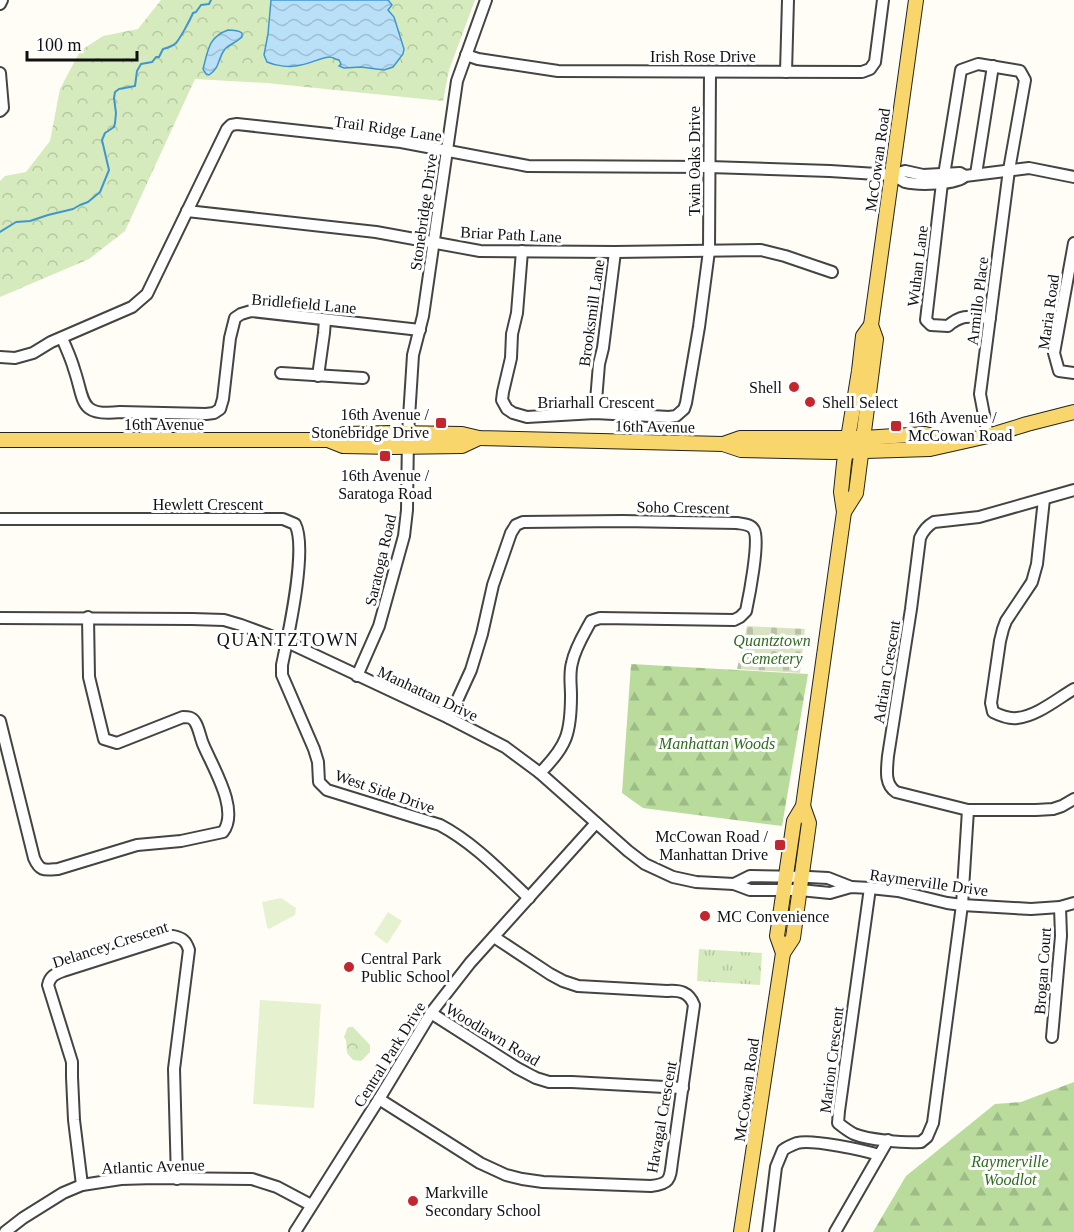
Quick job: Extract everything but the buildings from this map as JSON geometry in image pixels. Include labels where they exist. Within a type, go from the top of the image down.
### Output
[{"type":"main road","name":"McCowan Road","points":[[844,512],[856,493],[863,445],[876,339],[871,325],[916,0]]},
{"type":"main road","name":"McCowan Road","points":[[783,953],[777,936],[794,821],[803,806],[844,512],[841,492],[846,445],[863,336],[871,325]]},
{"type":"main road","name":"16th Avenue","points":[[0,440],[328,440],[343,446],[408,440],[462,446],[479,438],[723,444],[741,450],[863,445],[925,434],[959,443],[1074,412]]},
{"type":"main road","name":"McCowan Road","points":[[741,1232],[783,953],[794,938],[809,823],[803,806]]},
{"type":"street","name":"Stonebridge Drive","points":[[408,440],[412,361],[420,330],[458,81],[486,0]]},
{"type":"street","points":[[786,72],[788,0]]},
{"type":"street","name":"Irish Rose Drive","points":[[466,55],[478,59],[550,70],[862,72],[870,69],[874,62],[883,0]]},
{"type":"street","points":[[943,179],[961,70],[978,64],[993,66],[970,175]]},
{"type":"street","name":"Armillo Place","points":[[988,436],[980,394],[1010,170],[1025,80],[1020,71],[993,66]]},
{"type":"street","name":"Twin Oaks Drive","points":[[709,251],[710,72]]},
{"type":"street","points":[[0,73],[3,108],[0,111]]},
{"type":"street","name":"Trail Ridge Lane","points":[[0,357],[15,358],[33,353],[51,342],[132,307],[147,294],[228,129],[234,124],[391,141],[528,166],[709,167],[830,171],[892,175],[907,182],[943,179],[961,181],[970,175],[1029,168],[1074,177]]},
{"type":"street","name":"Wuhan Lane","points":[[943,179],[926,320],[931,325],[948,326],[957,318],[966,316],[990,318]]},
{"type":"street","name":"Briar Path Lane","points":[[187,211],[355,230],[480,250],[615,252],[761,250],[832,272]]},
{"type":"street","name":"Maria Road","points":[[1074,243],[1054,353],[1059,370],[1074,373]]},
{"type":"street","name":"Briarhall Crescent","points":[[522,251],[511,358],[502,392],[502,400],[507,409],[527,417],[595,413],[669,417],[676,416],[684,409],[690,387],[709,251]]},
{"type":"street","name":"Brooksmill Lane","points":[[595,413],[599,364],[615,252]]},
{"type":"street","name":"Bridlefield Lane","points":[[62,338],[75,369],[82,398],[91,410],[108,413],[206,414],[219,409],[223,399],[230,338],[235,318],[241,314],[251,311],[420,330]]},
{"type":"street","points":[[318,376],[325,320]]},
{"type":"street","points":[[281,373],[363,378]]},
{"type":"street","name":"Saratoga Road","points":[[357,676],[379,626],[404,536],[407,510],[408,440]]},
{"type":"street","name":"Adrian Crescent","points":[[1074,490],[979,517],[934,522],[928,526],[920,538],[888,756],[888,783],[896,792],[968,810],[1053,809],[1074,799]]},
{"type":"street","points":[[1044,499],[1037,564],[1032,582],[1006,621],[1000,641],[991,703],[993,712],[1017,718],[1036,712],[1074,689]]},
{"type":"street","name":"Hewlett Crescent","points":[[0,519],[283,519],[296,524],[300,538],[298,568],[287,642]]},
{"type":"street","name":"Soho Crescent","points":[[449,718],[471,670],[493,585],[516,525],[523,522],[598,521],[749,525],[756,537],[755,552],[746,611],[741,617],[727,621],[600,618],[591,621],[578,645],[572,663],[570,728],[555,759],[540,773]]},
{"type":"street","points":[[0,721],[34,858],[40,868],[58,869],[137,845],[189,839],[223,832],[229,819],[225,797],[192,718],[183,717],[117,743],[104,739],[89,677],[88,617]]},
{"type":"street","name":"Manhattan Drive","points":[[0,618],[224,620],[287,642],[449,718],[505,747],[540,773],[628,851],[659,872],[696,882],[734,884],[750,876],[801,884]]},
{"type":"street","name":"West Side Drive","points":[[287,642],[282,675],[314,749],[318,762],[319,782],[327,790],[440,825],[475,849],[529,898]]},
{"type":"street","points":[[963,905],[968,810]]},
{"type":"street","name":"Central Park Drive","points":[[295,1232],[431,1014],[459,976],[596,823]]},
{"type":"street","name":"Raymerville Drive","points":[[801,884],[828,878],[850,887],[898,891],[963,905],[1031,909],[1060,907],[1074,903]]},
{"type":"street","name":"Marion Crescent","points":[[870,888],[838,1111],[838,1123],[855,1134],[888,1140],[921,1142],[927,1137],[933,1123],[963,905]]},
{"type":"street","name":"Brogan Court","points":[[1052,1037],[1061,936],[1060,907]]},
{"type":"street","name":"Delancey Crescent","points":[[82,1185],[74,1120],[72,1062],[48,985],[49,979],[63,971],[173,936],[183,939],[189,950],[174,1069],[177,1179]]},
{"type":"street","name":"Havagal Crescent","points":[[380,1099],[480,1163],[506,1175],[543,1182],[651,1186],[667,1182],[670,1176],[694,1005],[689,995],[678,990],[578,986],[550,974],[494,937]]},
{"type":"street","name":"Woodlawn Road","points":[[431,1014],[516,1068],[549,1082],[683,1088]]},
{"type":"street","points":[[836,1232],[888,1140]]},
{"type":"street","points":[[768,1232],[776,1167],[783,1150],[799,1143],[810,1143],[862,1150],[879,1155]]},
{"type":"street","name":"Atlantic Avenue","points":[[5,1232],[63,1192],[82,1185],[121,1179],[252,1179],[277,1187],[311,1205]]},
{"type":"street","points":[[0,1224],[5,1232]]},
{"type":"green space","points":[[161,0],[475,0],[449,70],[443,101],[267,83],[195,79],[125,231],[89,259],[0,297],[0,181],[5,176],[26,172],[50,141],[60,89],[80,51],[103,36],[138,29]]},
{"type":"green space","name":"Quantztown Cemetery","points":[[747,626],[805,629],[800,673],[737,669]]},
{"type":"green space","name":"Manhattan Woods","points":[[631,664],[808,674],[782,826],[643,808],[622,793]]},
{"type":"green space","points":[[281,898],[296,908],[295,915],[269,929],[262,902]]},
{"type":"green space","points":[[388,912],[402,921],[387,944],[374,934]]},
{"type":"green space","points":[[699,949],[762,953],[760,985],[697,981]]},
{"type":"green space","points":[[260,1000],[321,1004],[314,1108],[253,1104]]},
{"type":"green space","points":[[349,1027],[353,1027],[370,1045],[370,1052],[361,1061],[353,1060],[347,1053],[344,1037]]},
{"type":"green space","name":"Raymerville Woodlot","points":[[1074,1082],[1074,1232],[873,1232],[906,1176],[995,1104],[1021,1102]]},
{"type":"water","points":[[271,0],[388,0],[392,5],[388,10],[394,17],[404,49],[403,54],[393,67],[384,70],[361,67],[344,68],[339,66],[341,64],[339,60],[330,57],[292,66],[267,62],[264,55]]},
{"type":"water","points":[[228,30],[242,33],[242,37],[225,49],[215,69],[209,75],[206,74],[203,69],[210,45],[216,37]]},
{"type":"waterway","points":[[0,232],[16,222],[30,221],[73,209],[88,202],[100,192],[109,170],[102,140],[105,133],[114,127],[115,92],[135,86],[137,71],[141,64],[152,62],[159,57],[163,49],[176,43],[193,13],[201,5],[209,4],[211,0]]},
{"type":"place","name":"Shell","points":[[794,387]]},
{"type":"place","name":"Shell Select","points":[[810,402]]},
{"type":"place","name":"16th Avenue / Stonebridge Drive","points":[[441,423]]},
{"type":"place","name":"16th Avenue / McCowan Road","points":[[896,426]]},
{"type":"place","name":"16th Avenue / Saratoga Road","points":[[385,456]]},
{"type":"place","name":"McCowan Road / Manhattan Drive","points":[[780,845]]},
{"type":"place","name":"MC Convenience","points":[[705,916]]},
{"type":"place","name":"Central Park Public School","points":[[349,967]]},
{"type":"place","name":"Markville Secondary School","points":[[413,1201]]},
{"type":"district","name":"QUANTZTOWN","points":[[288,640]]}]
